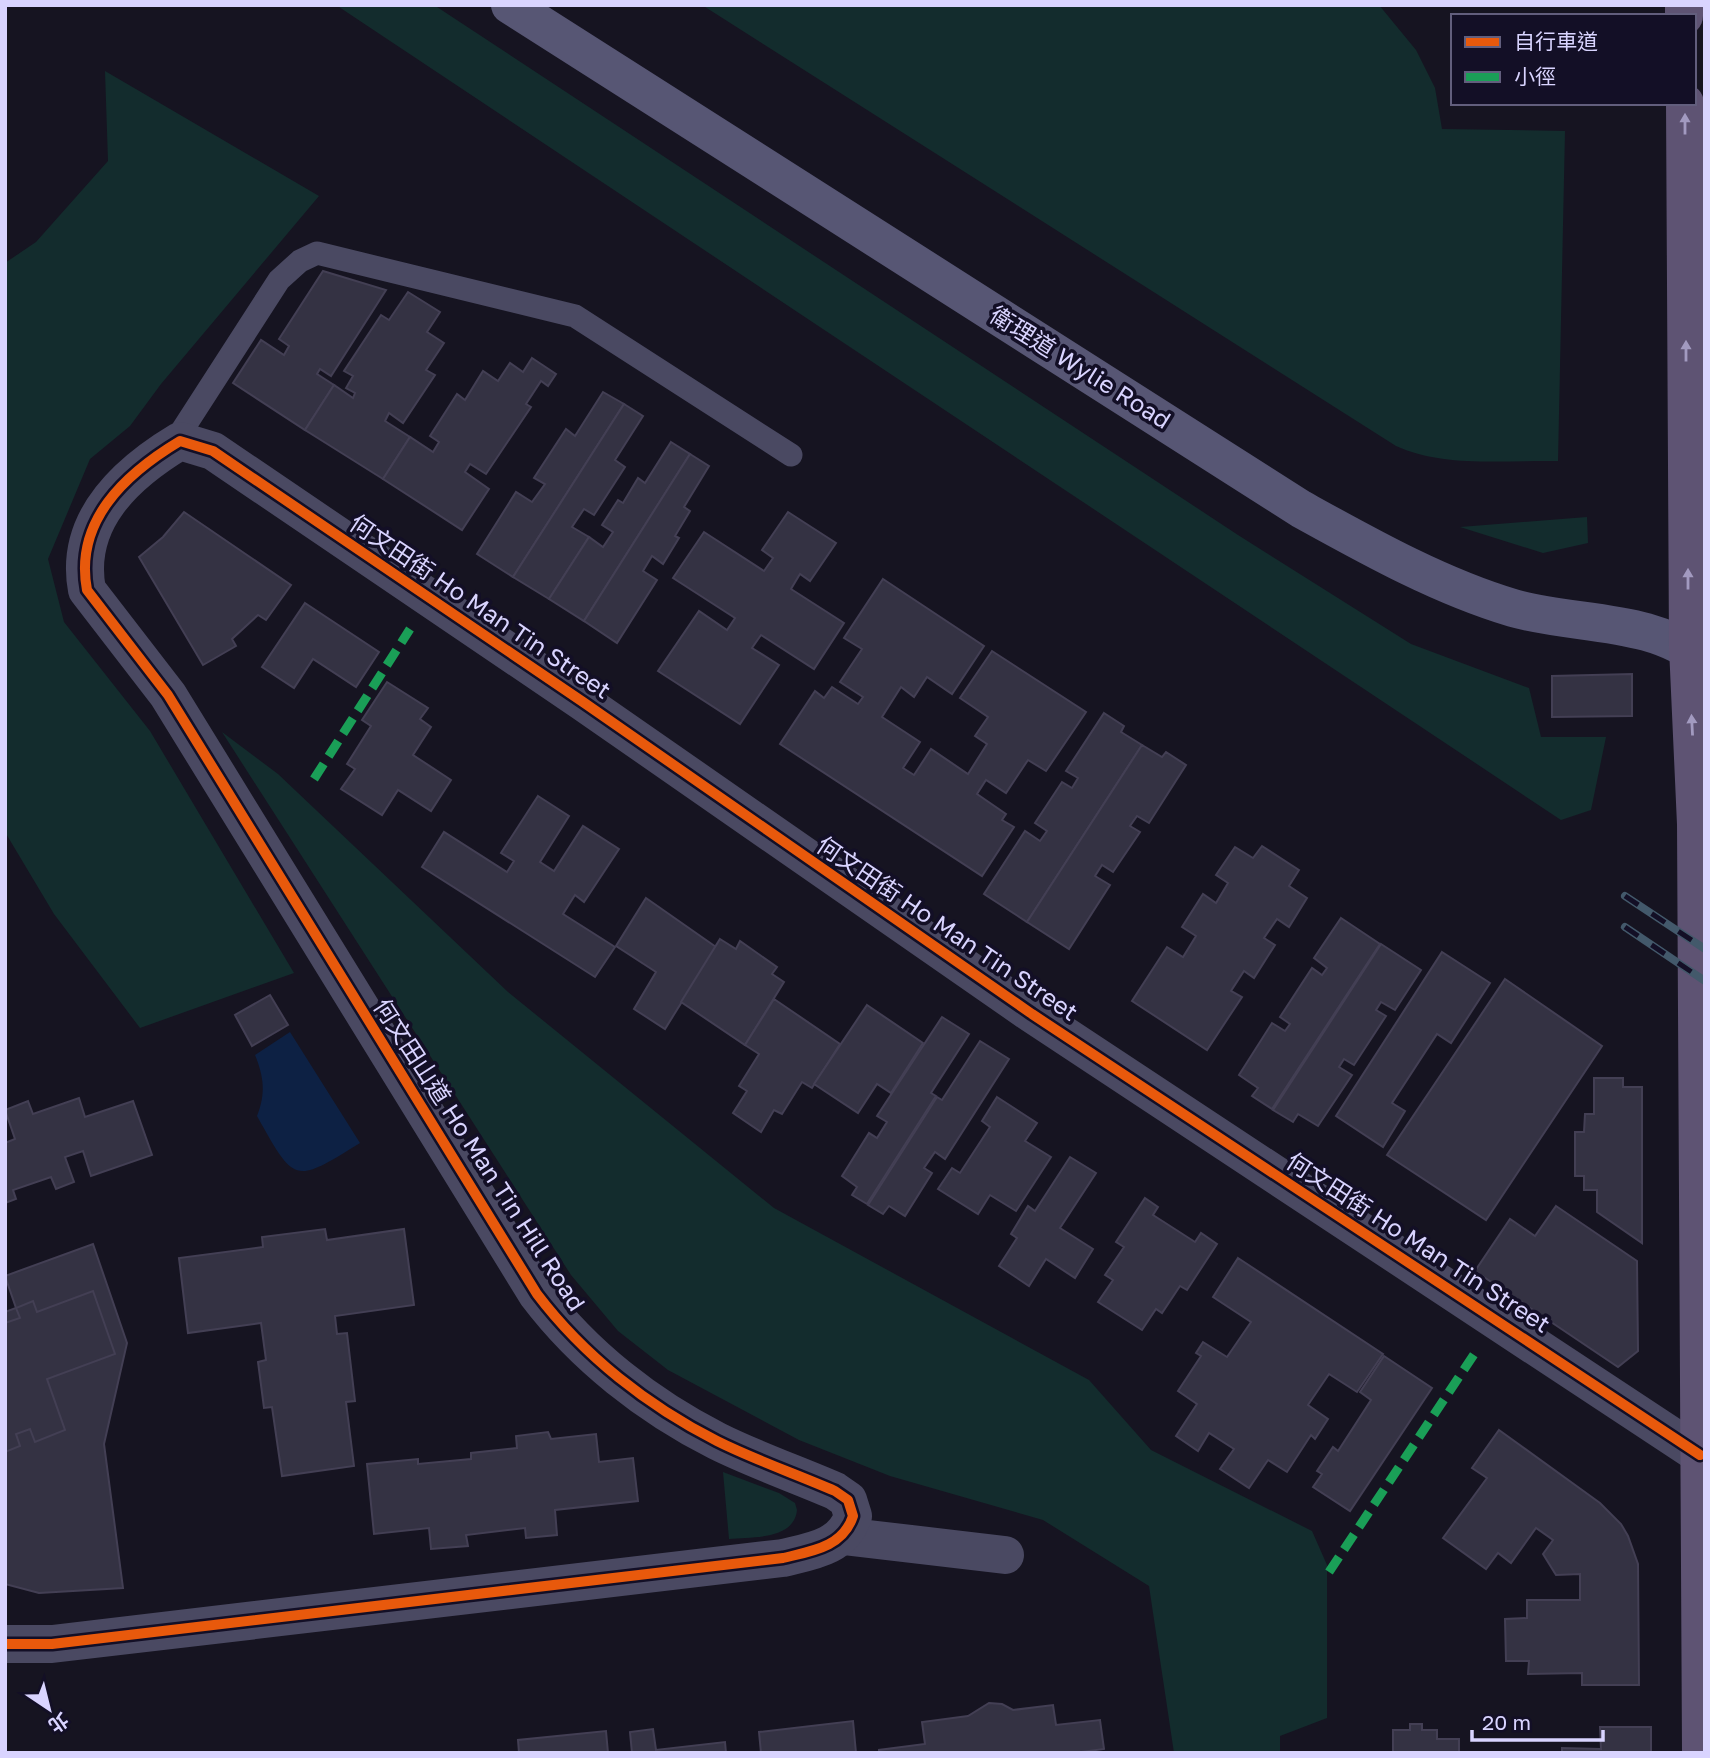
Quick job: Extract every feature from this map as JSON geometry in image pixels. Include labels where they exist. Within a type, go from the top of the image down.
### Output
[{"type":"main road","name":"衛理道 Wylie Road","points":[[510,5],[1301,509],[1382,553],[1513,608],[1560,618],[1601,621],[1699,651]]},
{"type":"main road","points":[[1685,105],[1699,651],[1696,824],[1701,1753]]},
{"type":"street","name":"何文田街 Ho Man Tin Street","points":[[172,446],[180,441],[213,451],[583,702],[1032,1014],[1700,1455]]},
{"type":"street","name":"何文田山道 Ho Man Tin Hill Road","points":[[172,446],[124,481],[107,500],[87,542],[83,570],[87,590],[168,695],[537,1294],[560,1324],[631,1388],[717,1441],[835,1491],[848,1500],[853,1516],[842,1536]]},
{"type":"street","points":[[5,1644],[52,1644],[783,1558],[826,1546],[842,1536],[1005,1555]]},
{"type":"lane","points":[[172,446],[279,280],[300,261],[317,253],[575,316],[791,455]]},
{"type":"green space","points":[[336,5],[434,5],[1238,535],[1411,644],[1529,688],[1541,737],[1606,737],[1591,810],[1561,820]]},
{"type":"green space","points":[[702,5],[1379,5],[1416,50],[1435,88],[1442,129],[1565,131],[1558,461],[1454,460],[1415,453],[1396,446]]},
{"type":"green space","points":[[105,71],[319,196],[161,384],[130,426],[90,459],[48,559],[64,622],[150,731],[294,973],[140,1028],[54,914],[5,832],[5,263],[36,242],[108,161]]},
{"type":"green space","points":[[1587,517],[1588,543],[1543,553],[1460,527]]},
{"type":"green space","points":[[222,732],[278,774],[508,992],[774,1208],[1089,1380],[1151,1450],[1312,1531],[1327,1565],[1327,1718],[1280,1736],[1280,1753],[1174,1753],[1149,1586],[1043,1520],[890,1476],[799,1440],[668,1370],[618,1331],[571,1275]]},
{"type":"green space","points":[[723,1472],[779,1493],[795,1503],[797,1510],[794,1520],[780,1532],[770,1535],[729,1539]]},
{"type":"water","points":[[290,1032],[360,1143],[321,1166],[308,1170],[298,1170],[289,1165],[257,1116],[263,1086],[255,1055]]},
{"type":"building","points":[[323,271],[386,290],[331,376],[320,369],[317,374],[334,385],[305,430],[233,383],[261,340],[284,355],[289,346],[279,339]]},
{"type":"building","points":[[408,292],[440,312],[427,332],[444,343],[426,370],[435,375],[403,423],[389,413],[385,421],[410,437],[383,479],[305,430],[334,385],[353,398],[355,393],[346,388],[353,376],[344,371],[381,315],[389,320]]},
{"type":"building","points":[[532,358],[556,374],[548,386],[541,381],[526,404],[531,407],[486,474],[470,464],[465,472],[489,489],[462,530],[383,479],[410,437],[433,452],[439,442],[430,436],[457,394],[465,400],[483,371],[498,381],[510,363],[523,372]]},
{"type":"building","points":[[603,392],[624,404],[513,577],[477,554],[516,492],[532,502],[545,484],[534,478],[566,429],[575,436]]},
{"type":"building","points":[[624,404],[643,416],[615,460],[625,467],[594,515],[584,509],[572,527],[589,537],[549,599],[513,577]]},
{"type":"building","points":[[671,442],[690,454],[584,621],[549,599],[589,537],[603,547],[613,532],[602,525],[618,500],[623,503],[638,478],[645,483]]},
{"type":"building","points":[[690,454],[709,466],[684,507],[690,511],[675,536],[679,538],[663,564],[652,556],[643,571],[657,580],[617,643],[584,621]]},
{"type":"building","points":[[184,512],[291,585],[266,620],[258,615],[232,639],[236,646],[203,665],[139,557],[163,537]]},
{"type":"building","points":[[788,512],[836,543],[810,581],[800,574],[791,589],[844,623],[814,669],[761,635],[752,648],[779,665],[740,724],[658,671],[699,611],[727,630],[735,618],[673,578],[704,532],[764,571],[773,558],[762,550]]},
{"type":"building","points":[[883,579],[984,646],[952,694],[927,677],[914,697],[901,687],[882,717],[920,742],[903,768],[914,775],[931,749],[968,774],[987,744],[975,736],[988,717],[960,698],[992,651],[1086,712],[1046,771],[1028,760],[1006,793],[986,780],[977,794],[1006,814],[1002,820],[1014,827],[982,876],[780,744],[815,691],[824,698],[832,687],[858,704],[863,697],[840,682],[862,649],[844,638]]},
{"type":"building","points":[[305,603],[379,652],[356,687],[313,659],[294,688],[262,667]]},
{"type":"building","points":[[1632,674],[1632,716],[1552,717],[1552,676]]},
{"type":"building","points":[[387,682],[428,708],[420,719],[431,727],[413,755],[451,780],[431,811],[398,790],[382,815],[341,789],[355,769],[347,764],[371,726],[362,720]]},
{"type":"building","points":[[1104,713],[1124,726],[1121,732],[1142,745],[1027,922],[984,894],[1025,831],[1040,841],[1047,831],[1035,823],[1062,782],[1072,788],[1078,778],[1066,771]]},
{"type":"building","points":[[1142,745],[1162,757],[1166,752],[1186,765],[1149,823],[1137,816],[1130,826],[1140,832],[1113,872],[1102,865],[1095,876],[1110,885],[1069,949],[1027,922]]},
{"type":"building","points":[[538,796],[569,816],[540,862],[554,871],[583,826],[619,849],[584,902],[575,895],[563,914],[615,947],[595,977],[422,867],[444,832],[507,872],[514,861],[501,853]]},
{"type":"building","points":[[1262,846],[1299,870],[1289,886],[1307,898],[1289,927],[1277,919],[1264,938],[1275,945],[1254,978],[1244,971],[1231,991],[1242,997],[1207,1050],[1132,1001],[1167,947],[1183,957],[1196,936],[1182,927],[1203,894],[1216,903],[1228,883],[1216,875],[1235,847],[1253,858]]},
{"type":"building","points":[[646,898],[716,947],[665,1029],[634,1009],[656,972],[616,946]]},
{"type":"building","points":[[1341,918],[1380,944],[1272,1109],[1252,1096],[1258,1088],[1239,1075],[1272,1023],[1285,1031],[1290,1024],[1280,1017],[1312,968],[1322,975],[1327,968],[1314,958]]},
{"type":"building","points":[[720,939],[736,949],[740,941],[777,967],[772,974],[784,982],[745,1045],[681,1002]]},
{"type":"building","points":[[1381,944],[1421,970],[1395,1010],[1381,1002],[1376,1010],[1386,1016],[1354,1065],[1344,1059],[1339,1067],[1352,1075],[1318,1126],[1298,1114],[1293,1122],[1273,1110]]},
{"type":"building","points":[[1442,952],[1490,983],[1451,1043],[1437,1034],[1392,1103],[1405,1111],[1383,1147],[1336,1116]]},
{"type":"building","points":[[1505,979],[1602,1046],[1486,1220],[1387,1155]]},
{"type":"building","points":[[270,995],[288,1025],[252,1046],[235,1015]]},
{"type":"building","points":[[774,999],[840,1044],[812,1088],[802,1082],[782,1114],[774,1110],[761,1132],[733,1113],[747,1091],[739,1086],[759,1054],[745,1045]]},
{"type":"building","points":[[867,1005],[923,1043],[891,1093],[877,1084],[858,1113],[814,1084]]},
{"type":"building","points":[[942,1017],[969,1034],[931,1093],[936,1096],[867,1204],[852,1195],[857,1187],[842,1176],[869,1133],[877,1138],[887,1122],[877,1116]]},
{"type":"building","points":[[980,1041],[1009,1059],[945,1159],[935,1152],[924,1168],[932,1173],[905,1216],[889,1206],[883,1214],[868,1205],[937,1097],[942,1100]]},
{"type":"building","points":[[1594,1078],[1623,1078],[1623,1087],[1642,1087],[1642,1243],[1597,1212],[1597,1190],[1584,1190],[1584,1176],[1575,1176],[1575,1132],[1584,1132],[1585,1114],[1594,1114]]},
{"type":"building","points":[[997,1097],[1037,1123],[1025,1141],[1051,1157],[1016,1211],[990,1195],[978,1214],[938,1189],[952,1168],[960,1173],[990,1127],[982,1121]]},
{"type":"building","points":[[79,1098],[85,1117],[133,1101],[152,1155],[91,1176],[83,1151],[65,1157],[74,1182],[56,1189],[51,1177],[13,1190],[16,1199],[5,1203],[5,1143],[15,1139],[5,1110],[28,1101],[33,1114]]},
{"type":"building","points":[[1070,1157],[1096,1173],[1060,1228],[1093,1249],[1075,1278],[1046,1259],[1029,1286],[999,1266],[1017,1238],[1011,1234],[1028,1206],[1035,1211]]},
{"type":"building","points":[[1145,1198],[1158,1207],[1153,1215],[1195,1242],[1201,1233],[1217,1244],[1187,1290],[1180,1286],[1162,1313],[1156,1309],[1142,1330],[1098,1302],[1113,1280],[1105,1275],[1124,1247],[1116,1242]]},
{"type":"building","points":[[1556,1206],[1637,1261],[1638,1351],[1618,1367],[1475,1271],[1510,1219],[1535,1236]]},
{"type":"building","points":[[325,1229],[327,1240],[404,1229],[414,1305],[335,1316],[337,1334],[347,1333],[355,1401],[346,1402],[354,1466],[282,1476],[272,1407],[264,1408],[258,1362],[266,1360],[261,1323],[188,1333],[179,1258],[263,1247],[262,1237]]},
{"type":"building","points":[[93,1244],[127,1343],[104,1444],[123,1588],[39,1593],[5,1584],[5,1312],[16,1308],[5,1276]]},
{"type":"building","points":[[1238,1258],[1383,1354],[1357,1392],[1329,1374],[1308,1405],[1328,1419],[1315,1439],[1311,1435],[1287,1472],[1268,1460],[1249,1488],[1220,1469],[1234,1449],[1209,1433],[1198,1451],[1176,1436],[1197,1404],[1178,1391],[1201,1356],[1196,1353],[1203,1342],[1227,1357],[1251,1322],[1213,1297]]},
{"type":"building","points":[[93,1291],[115,1354],[47,1379],[65,1430],[35,1442],[30,1429],[16,1434],[20,1446],[5,1452],[5,1323],[20,1318],[16,1308],[33,1301],[37,1312]]},
{"type":"building","points":[[1384,1356],[1432,1388],[1350,1511],[1313,1487],[1322,1474],[1317,1471],[1333,1447],[1338,1451],[1371,1400],[1360,1392]]},
{"type":"building","points":[[1499,1430],[1600,1503],[1621,1524],[1628,1536],[1638,1564],[1639,1685],[1582,1685],[1582,1673],[1528,1674],[1529,1661],[1506,1661],[1505,1619],[1527,1618],[1527,1600],[1580,1600],[1580,1574],[1556,1575],[1543,1554],[1553,1540],[1536,1528],[1511,1563],[1498,1553],[1486,1569],[1443,1538],[1487,1478],[1472,1468]]},
{"type":"building","points":[[548,1432],[551,1439],[596,1434],[599,1462],[633,1458],[638,1501],[555,1510],[557,1535],[526,1538],[525,1528],[466,1535],[468,1546],[431,1549],[429,1528],[374,1534],[367,1464],[418,1459],[418,1464],[471,1459],[471,1453],[517,1448],[516,1436]]},
{"type":"building","points":[[989,1703],[1002,1704],[1013,1710],[1053,1705],[1056,1725],[1100,1720],[1104,1749],[1074,1753],[879,1753],[879,1750],[925,1744],[922,1722],[968,1716]]},
{"type":"building","points":[[853,1721],[856,1753],[761,1753],[759,1732]]},
{"type":"building","points":[[1410,1724],[1422,1724],[1422,1730],[1437,1730],[1437,1739],[1459,1739],[1459,1753],[1393,1753],[1393,1730],[1410,1730]]},
{"type":"building","points":[[1600,1727],[1651,1727],[1651,1753],[1562,1753],[1562,1748],[1601,1749]]},
{"type":"building","points":[[653,1729],[656,1750],[725,1742],[726,1753],[632,1753],[630,1732]]},
{"type":"building","points":[[606,1731],[608,1753],[519,1753],[518,1740]]},
{"type":"railway","points":[[1625,896],[1705,949]]},
{"type":"railway","points":[[1625,927],[1705,981]]},
{"type":"marked path","points":[[314,779],[410,629]]},
{"type":"marked path","points":[[1329,1572],[1477,1350]]},
{"type":"cycle path","points":[[5,1644],[52,1644],[783,1558],[815,1550],[834,1541],[842,1535],[853,1516],[848,1500],[835,1491],[731,1448],[666,1412],[596,1359],[555,1317],[537,1294],[168,695],[87,590],[85,565],[88,542],[96,521],[123,484],[140,468],[180,441],[213,451],[583,702],[1032,1014],[1700,1455]]}]
